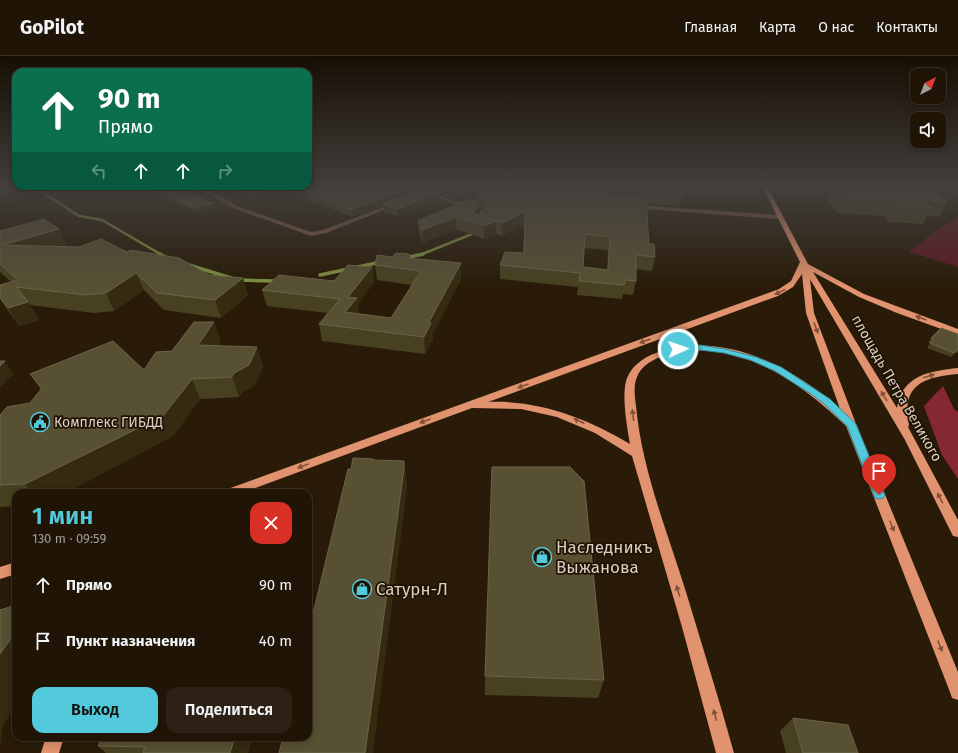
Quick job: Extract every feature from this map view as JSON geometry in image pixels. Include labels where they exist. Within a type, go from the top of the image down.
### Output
[{"type":"main road","name":"площадь Петра Великого","points":[[780,221],[904,429],[958,532]]},
{"type":"main road","name":"площадь Петра Великого","points":[[804,262],[810,312],[851,424],[958,692]]},
{"type":"main road","points":[[242,489],[775,294],[788,288],[795,282],[804,262],[828,280],[849,290],[958,332]]},
{"type":"main road","points":[[725,753],[706,680],[637,454],[630,391],[632,377],[638,367],[648,360],[678,349],[700,348],[725,351],[753,358],[772,366],[803,383],[826,401],[851,424]]},
{"type":"main road","points":[[904,429],[902,406],[907,390],[919,378],[938,373],[958,371]]},
{"type":"main road","points":[[461,408],[492,405],[543,409],[588,425],[637,454]]},
{"type":"main road","points":[[0,573],[12,569]]},
{"type":"main road","points":[[50,753],[54,741]]},
{"type":"street","points":[[273,221],[311,234],[324,232],[354,221]]},
{"type":"street","points":[[478,226],[481,221]]},
{"type":"shaded area","points":[[952,221],[958,221],[958,267],[909,252],[933,233]]},
{"type":"shaded area","points":[[943,386],[954,409],[958,412],[958,479],[942,455],[924,406]]},
{"type":"building","points":[[38,221],[46,221],[59,229],[3,245],[79,247],[101,239],[127,252],[130,250],[179,258],[209,275],[243,278],[215,300],[157,293],[136,273],[106,293],[85,295],[16,287],[28,302],[8,308],[0,297],[0,285],[18,280],[0,264],[0,231]]},
{"type":"building","points":[[419,221],[447,221],[422,230]]},
{"type":"building","points":[[467,221],[507,221],[502,223],[496,221],[484,226]]},
{"type":"building","points":[[525,221],[647,221],[649,244],[654,244],[655,257],[636,255],[636,281],[625,280],[624,285],[579,281],[580,273],[500,265],[505,252],[524,253]],"holes":[[[585,234],[610,237],[608,270],[583,267]]]},
{"type":"building","points":[[396,253],[409,254],[406,258],[461,263],[429,322],[431,323],[424,337],[319,324],[340,299],[262,290],[279,275],[334,281],[348,265],[372,267],[348,297],[357,298],[345,312],[391,318],[421,271],[375,265],[377,255],[392,257]]},
{"type":"building","points":[[194,322],[214,322],[198,345],[257,347],[249,365],[234,373],[232,377],[192,379],[163,416],[25,484],[0,485],[0,415],[7,407],[30,403],[42,388],[30,374],[113,341],[144,370],[156,352],[172,351]]},
{"type":"building","points":[[941,328],[958,334],[958,349],[954,353],[930,343],[934,339],[931,338]]},
{"type":"building","points":[[0,361],[5,361],[0,366]]},
{"type":"building","name":"Сатурн-Л","points":[[353,458],[404,461],[365,753],[279,753],[282,741],[312,741],[312,618],[348,469],[351,469]]},
{"type":"building","points":[[492,467],[570,467],[584,481],[604,680],[485,676]]},
{"type":"building","points":[[12,606],[12,637],[0,654],[0,610]]},
{"type":"building","points":[[793,718],[848,725],[858,753],[803,753]]},
{"type":"building","points":[[100,741],[234,741],[230,753],[143,753],[145,747],[98,746]]},
{"type":"waterway","points":[[103,221],[162,255]]},
{"type":"waterway","points":[[422,254],[472,234]]},
{"type":"waterway","points":[[160,254],[165,257]]},
{"type":"waterway","points":[[404,258],[422,254]]},
{"type":"waterway","points":[[320,275],[381,262]]},
{"type":"waterway","points":[[189,265],[231,278]]},
{"type":"waterway","points":[[239,280],[273,281]]},
{"type":"place","name":"Комплекс ГИБДД","points":[[40,422]]},
{"type":"place","name":"Наследникъ Выжанова","points":[[542,557]]},
{"type":"place","name":"Сатурн-Л","points":[[362,589]]},
{"type":"route","points":[[678,349],[700,348],[725,351],[753,358],[778,369],[803,383],[826,401],[851,424],[879,495]]}]
